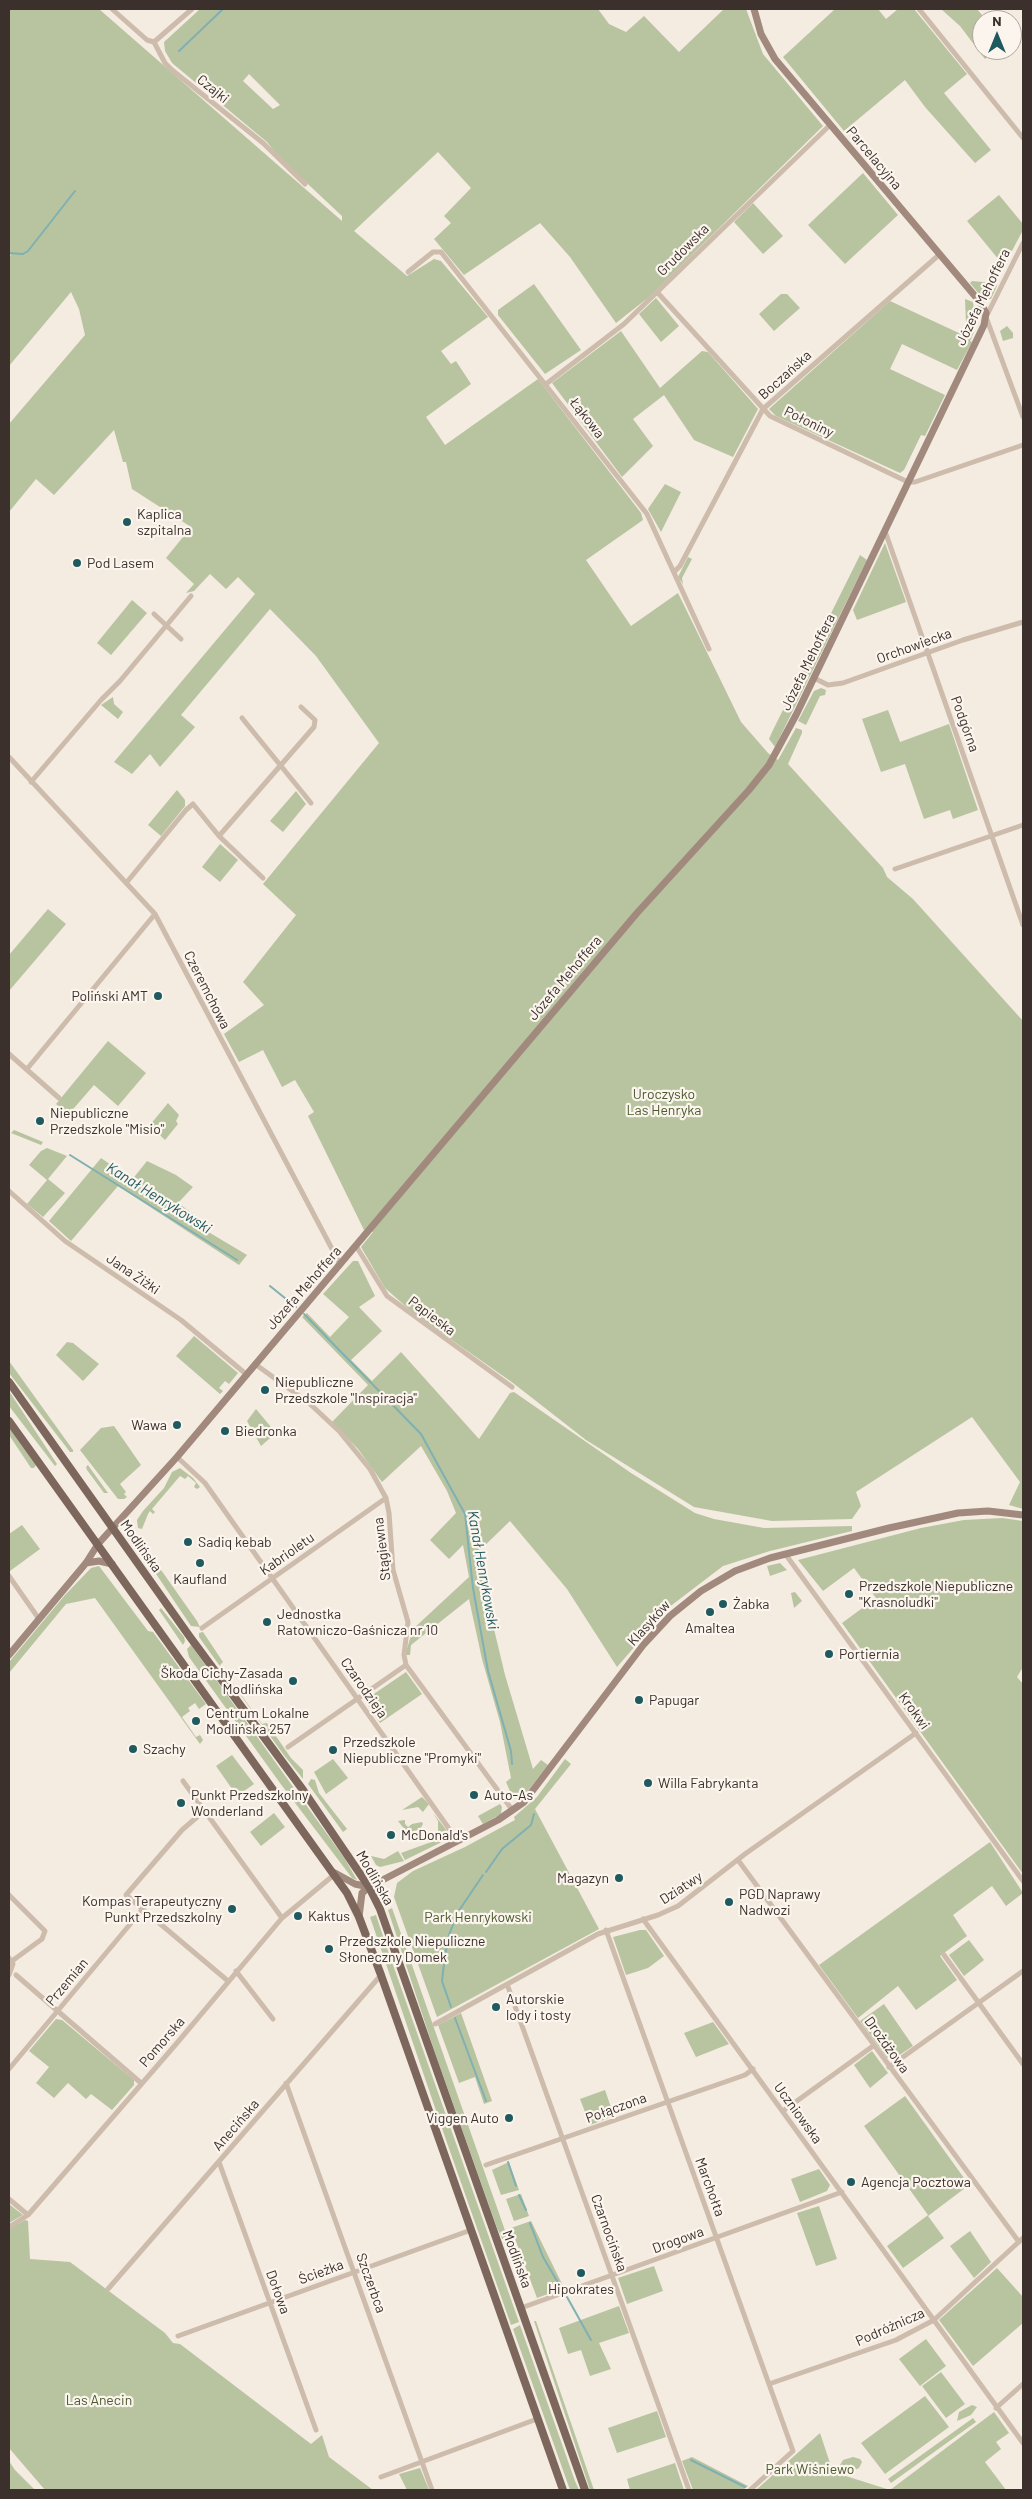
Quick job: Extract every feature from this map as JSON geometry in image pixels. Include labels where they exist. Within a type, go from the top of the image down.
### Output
[{"type":"main road","name":"Modlińska","points":[[9,1382],[190,1638],[303,1790],[369,1887],[380,1909],[585,2490]]},
{"type":"main road","points":[[9,1421],[335,1873],[359,1917],[563,2490]]},
{"type":"street","name":"Czajki","points":[[112,9],[147,40],[154,42],[165,63],[172,70],[262,143],[305,184]]},
{"type":"street","points":[[154,42],[192,9]]},
{"type":"street","name":"Parcelacyjna","points":[[754,9],[768,47],[830,125],[982,305],[986,316]]},
{"type":"street","points":[[919,9],[1023,138]]},
{"type":"street","name":"Grudowska","points":[[546,384],[624,324],[830,125]]},
{"type":"street","name":"Józefa Mehoffera","points":[[9,1654],[86,1563],[98,1544],[177,1457],[635,915],[750,790],[776,753],[814,678],[986,316],[1023,244]]},
{"type":"street","name":"Łąkowa","points":[[408,272],[433,252],[442,252],[647,514],[674,572],[682,595],[709,649]]},
{"type":"street","name":"Boczańska","points":[[674,572],[680,566],[763,409],[940,254]]},
{"type":"street","name":"Połoniny","points":[[657,292],[770,416],[908,482]]},
{"type":"street","points":[[986,316],[1023,417]]},
{"type":"street","points":[[908,482],[915,482],[1023,445]]},
{"type":"street","name":"Podgórna","points":[[885,531],[1023,925]]},
{"type":"street","points":[[31,782],[101,700],[120,682],[191,596]]},
{"type":"street","points":[[154,614],[181,639]]},
{"type":"street","name":"Orchowiecka","points":[[814,678],[828,685],[835,686],[928,652],[1023,622]]},
{"type":"street","points":[[219,836],[316,723],[312,716],[301,707]]},
{"type":"street","points":[[242,718],[311,803]]},
{"type":"street","name":"Czeremchowa","points":[[9,757],[155,914],[340,1264]]},
{"type":"street","points":[[127,882],[193,804],[219,836],[263,878]]},
{"type":"street","points":[[895,869],[1023,825]]},
{"type":"street","points":[[27,1070],[155,914]]},
{"type":"street","points":[[9,1054],[58,1098]]},
{"type":"street","name":"Jana Żiżki","points":[[9,1191],[65,1241],[182,1320],[246,1374]]},
{"type":"street","name":"Papieska","points":[[356,1246],[387,1296],[512,1387]]},
{"type":"street","name":"Stągiewna","points":[[255,1364],[309,1403],[339,1431],[370,1469],[386,1498],[393,1570],[408,1622],[404,1655],[406,1665]]},
{"type":"street","name":"Czarodzieja","points":[[177,1457],[204,1484],[358,1698],[457,1840]]},
{"type":"street","name":"Kabrioletu","points":[[202,1628],[386,1498]]},
{"type":"street","name":"Klasyków","points":[[369,1887],[513,1812],[534,1791],[644,1644],[674,1612],[696,1594],[727,1575],[770,1558],[946,1515],[988,1511],[1023,1515]]},
{"type":"street","name":"Krokwi","points":[[786,1555],[1023,1881]]},
{"type":"street","points":[[86,1563],[99,1561],[112,1564]]},
{"type":"street","points":[[9,1576],[39,1619]]},
{"type":"street","points":[[288,1747],[406,1665],[513,1812]]},
{"type":"street","name":"Dziatwy","points":[[435,2024],[606,1930],[678,1906],[738,1860],[916,1733]]},
{"type":"street","points":[[183,1781],[282,1918]]},
{"type":"street","points":[[204,1811],[182,1830],[126,1895],[228,1981]]},
{"type":"street","name":"Drożdżowa","points":[[738,1860],[873,2046],[1021,2240]]},
{"type":"street","points":[[335,1873],[355,1884],[369,1887]]},
{"type":"street","name":"Pomorska","points":[[9,2226],[28,2215],[282,1918],[335,1873]]},
{"type":"street","points":[[359,1917],[362,1893],[369,1887]]},
{"type":"street","points":[[9,1895],[45,1931],[42,1939],[10,1959],[13,1969],[9,1974]]},
{"type":"street","name":"Przemian","points":[[9,2069],[142,1910]]},
{"type":"street","name":"Uczniowska","points":[[643,1919],[1023,2443]]},
{"type":"street","name":"Marchołta","points":[[606,1930],[793,2451],[750,2490]]},
{"type":"street","points":[[944,1956],[1023,2064]]},
{"type":"street","points":[[236,1971],[273,2019]]},
{"type":"street","points":[[889,2067],[1023,1971]]},
{"type":"street","points":[[16,1974],[141,2083]]},
{"type":"street","name":"Anecińska","points":[[108,2289],[381,1975]]},
{"type":"street","name":"Czarnocińska","points":[[507,1984],[689,2490]]},
{"type":"street","points":[[783,2111],[873,2046]]},
{"type":"street","name":"Połączona","points":[[486,2165],[744,2075],[752,2069]]},
{"type":"street","name":"Szczerbca","points":[[286,2083],[432,2490]]},
{"type":"street","name":"Dołowa","points":[[218,2162],[316,2430]]},
{"type":"street","name":"Drogowa","points":[[521,2308],[842,2192]]},
{"type":"street","points":[[9,2199],[28,2215]]},
{"type":"street","name":"Ścieżka","points":[[178,2336],[471,2230]]},
{"type":"street","name":"Podróżnicza","points":[[769,2384],[896,2340],[934,2320],[1021,2240]]},
{"type":"street","points":[[996,2408],[1023,2384]]},
{"type":"street","points":[[381,2476],[537,2419]]},
{"type":"green space","name":"Uroczysko Las Henryka","points":[[9,9],[99,9],[342,221],[342,216],[278,156],[267,142],[172,63],[165,51],[164,42],[200,9],[598,9],[609,24],[626,32],[644,16],[679,52],[724,9],[746,9],[763,54],[823,126],[649,297],[616,323],[570,257],[540,223],[464,275],[434,239],[451,223],[444,216],[471,188],[438,152],[354,231],[407,276],[434,259],[441,261],[488,317],[441,351],[451,364],[456,361],[471,384],[426,417],[445,445],[538,379],[641,513],[643,520],[586,560],[631,626],[678,593],[741,722],[768,753],[778,760],[796,728],[802,730],[788,764],[883,868],[887,877],[913,899],[1023,1021],[1023,1509],[1009,1505],[1020,1482],[972,1417],[856,1492],[861,1506],[852,1519],[772,1521],[694,1507],[586,1440],[513,1383],[412,1312],[385,1288],[361,1247],[373,1232],[364,1230],[308,1116],[314,1112],[295,1080],[282,1087],[263,1050],[239,1062],[224,1034],[264,1005],[243,982],[296,915],[263,884],[379,743],[316,656],[270,609],[181,715],[195,727],[160,767],[150,754],[132,774],[114,762],[255,594],[238,577],[226,589],[210,574],[194,591],[186,593],[194,584],[166,558],[191,527],[132,489],[126,462],[123,462],[114,430],[54,495],[36,479],[9,512],[9,424],[85,335],[79,309],[71,292],[9,366],[9,257],[11,255],[9,254]],"holes":[[[249,74],[280,105],[273,109],[243,81]]]},
{"type":"green space","points":[[835,9],[878,9],[886,19],[898,9],[914,9],[967,74],[944,93],[991,150],[975,163],[925,107],[905,80],[844,131],[783,57]]},
{"type":"green space","points":[[941,9],[977,9],[972,10],[972,42],[960,26]]},
{"type":"green space","points":[[863,173],[898,215],[845,264],[808,225]]},
{"type":"green space","points":[[999,195],[1023,224],[1023,230],[1004,266],[967,221]]},
{"type":"green space","points":[[753,203],[783,236],[763,254],[734,222]]},
{"type":"green space","points":[[972,281],[994,283],[997,286],[991,299],[984,300],[970,283]]},
{"type":"green space","points":[[534,284],[581,350],[545,374],[498,315],[498,310]]},
{"type":"green space","points":[[781,294],[787,294],[800,308],[774,331],[759,314]]},
{"type":"green space","points":[[656,298],[679,326],[661,342],[639,314]]},
{"type":"green space","points":[[965,299],[973,302],[976,323],[972,331],[974,332],[970,341],[972,342],[957,370],[902,344],[890,369],[945,395],[925,436],[921,435],[904,470],[900,473],[776,416],[769,409],[890,301],[961,334],[966,323]]},
{"type":"green space","points":[[1007,326],[1013,333],[1013,338],[1003,341],[1000,331]]},
{"type":"green space","points":[[621,331],[660,388],[702,351],[708,352],[758,409],[733,457],[694,440],[664,395],[633,419],[653,446],[622,477],[552,383]]},
{"type":"green space","points":[[665,484],[681,492],[661,532],[648,509]]},
{"type":"green space","points":[[885,543],[906,602],[857,620],[853,610]]},
{"type":"green space","points":[[860,555],[867,560],[775,747],[769,739]]},
{"type":"green space","points":[[688,557],[692,559],[682,578],[683,584],[678,577]]},
{"type":"green space","points":[[132,600],[147,613],[111,655],[97,643]]},
{"type":"green space","points":[[821,688],[826,690],[825,695],[820,696],[806,725],[798,721],[814,691]]},
{"type":"green space","points":[[113,697],[114,704],[123,712],[118,719],[101,705]]},
{"type":"green space","points":[[888,710],[900,742],[949,724],[978,810],[953,819],[950,810],[924,819],[905,764],[881,772],[862,719]]},
{"type":"green space","points":[[177,790],[185,800],[185,806],[161,836],[148,825]]},
{"type":"green space","points":[[296,791],[306,804],[283,832],[270,821]]},
{"type":"green space","points":[[220,844],[238,860],[220,882],[202,867]]},
{"type":"green space","points":[[48,909],[66,924],[9,991],[9,955]]},
{"type":"green space","points":[[108,1041],[146,1073],[118,1106],[94,1085],[68,1115],[56,1104]]},
{"type":"green space","points":[[168,1103],[179,1115],[176,1121],[178,1124],[165,1140],[150,1125]]},
{"type":"green space","points":[[14,1130],[43,1142],[41,1145],[11,1133]]},
{"type":"green space","points":[[47,1148],[67,1156],[48,1179],[65,1193],[43,1217],[27,1204],[47,1180],[29,1165],[41,1151]]},
{"type":"green space","points":[[101,1158],[127,1176],[122,1182],[127,1186],[147,1161],[176,1175],[193,1187],[178,1203],[200,1219],[195,1224],[247,1255],[239,1265],[118,1186],[71,1241],[49,1221]]},
{"type":"green space","points":[[353,1261],[358,1261],[375,1296],[359,1307],[382,1331],[351,1360],[372,1381],[401,1352],[479,1439],[510,1393],[514,1392],[631,1473],[695,1513],[714,1519],[764,1528],[852,1526],[852,1531],[770,1551],[723,1566],[668,1608],[617,1667],[567,1589],[510,1521],[476,1554],[505,1675],[533,1769],[541,1760],[548,1765],[523,1797],[519,1799],[513,1798],[506,1782],[511,1778],[500,1722],[482,1659],[469,1599],[411,1645],[410,1655],[405,1655],[413,1629],[469,1577],[463,1545],[449,1559],[430,1540],[456,1513],[447,1491],[421,1446],[382,1482],[358,1449],[332,1422],[368,1385],[302,1317],[307,1313],[330,1337],[349,1317],[323,1294]]},
{"type":"green space","points":[[194,1336],[238,1373],[229,1384],[225,1381],[219,1388],[223,1391],[220,1394],[176,1356]]},
{"type":"green space","points":[[67,1342],[73,1343],[99,1364],[83,1381],[56,1355]]},
{"type":"green space","points":[[9,1361],[73,1452],[70,1452],[9,1373]]},
{"type":"green space","points":[[9,1391],[57,1464],[55,1466],[9,1406]]},
{"type":"green space","points":[[256,1409],[276,1433],[261,1446],[247,1421]]},
{"type":"green space","points":[[114,1426],[141,1465],[120,1484],[126,1492],[124,1494],[127,1497],[124,1499],[118,1499],[80,1450],[101,1428]]},
{"type":"green space","points":[[9,1427],[36,1465],[34,1468],[31,1468],[9,1435]]},
{"type":"green space","points":[[88,1465],[108,1493],[104,1493],[87,1470],[86,1467]]},
{"type":"green space","points":[[180,1468],[193,1478],[200,1487],[197,1489],[194,1487],[196,1483],[188,1476],[185,1479],[180,1476],[152,1509],[155,1512],[153,1514],[150,1511],[142,1529],[138,1528],[137,1520],[143,1511],[164,1488],[172,1472]]},
{"type":"green space","points":[[1002,1518],[1023,1521],[1023,1667],[1017,1677],[1023,1684],[1023,1874],[842,1623],[876,1598],[854,1568],[823,1591],[798,1560],[921,1528],[964,1520]]},
{"type":"green space","points":[[22,1525],[40,1549],[10,1571],[9,1534]]},
{"type":"green space","points":[[147,1550],[200,1627],[191,1626],[142,1553]]},
{"type":"green space","points":[[780,1563],[787,1570],[770,1576],[767,1566]]},
{"type":"green space","points":[[99,1566],[148,1631],[153,1632],[206,1704],[199,1709],[195,1703],[188,1708],[190,1711],[182,1717],[196,1737],[200,1735],[203,1740],[200,1744],[95,1598],[66,1604],[9,1673],[9,1662],[65,1595],[91,1568]]},
{"type":"green space","points":[[795,1592],[802,1601],[794,1608],[791,1593]]},
{"type":"green space","points":[[161,1608],[184,1637],[183,1645],[159,1610]]},
{"type":"green space","points":[[203,1632],[223,1662],[220,1665],[262,1724],[267,1723],[291,1758],[303,1770],[303,1779],[283,1754],[199,1637],[199,1633]]},
{"type":"green space","points":[[191,1645],[345,1859],[357,1880],[352,1878],[280,1783],[189,1657],[187,1649]]},
{"type":"green space","points":[[406,1672],[422,1694],[380,1723],[368,1705],[368,1698]]},
{"type":"green space","points":[[232,1755],[254,1784],[237,1796],[216,1766]]},
{"type":"green space","points":[[333,1759],[348,1778],[326,1794],[314,1772]]},
{"type":"green space","name":"Park Henrykowski","points":[[565,1759],[571,1764],[535,1809],[599,1929],[437,2017],[394,1897],[397,1883],[413,1871],[465,1847],[515,1820],[514,1817],[537,1797]]},
{"type":"green space","points":[[311,1779],[315,1780],[319,1793],[347,1829],[343,1832],[308,1784]]},
{"type":"green space","points":[[422,1797],[429,1804],[423,1812],[418,1807],[402,1810]]},
{"type":"green space","points":[[500,1804],[502,1807],[501,1814],[483,1824],[478,1816]]},
{"type":"green space","points":[[274,1813],[285,1827],[261,1846],[250,1832]]},
{"type":"green space","points":[[433,1813],[452,1837],[405,1860],[401,1853],[434,1841],[438,1837],[438,1821]]},
{"type":"green space","points":[[405,1820],[405,1824],[408,1827],[422,1822],[423,1824],[420,1829],[412,1832],[409,1829],[405,1830],[398,1821]]},
{"type":"green space","points":[[990,1842],[1023,1893],[1006,1906],[992,1886],[953,1915],[967,1936],[940,1956],[957,1980],[916,2010],[898,1986],[858,2018],[819,1965]]},
{"type":"green space","points":[[398,1851],[404,1861],[380,1867],[376,1865],[371,1856],[384,1859]]},
{"type":"green space","points":[[392,1908],[508,2239],[515,2264],[497,2228],[433,2047],[388,1910]]},
{"type":"green space","points":[[376,1915],[519,2322],[511,2325],[370,1917]]},
{"type":"green space","points":[[646,1930],[664,1956],[648,1968],[626,1975],[613,1937]]},
{"type":"green space","points":[[969,1940],[984,1960],[964,1976],[949,1955]]},
{"type":"green space","points":[[884,2004],[913,2046],[895,2058],[887,2058],[860,2021]]},
{"type":"green space","points":[[461,2013],[492,2101],[484,2104],[475,2077],[459,2083],[438,2025]]},
{"type":"green space","points":[[56,2019],[62,2020],[134,2080],[134,2085],[112,2110],[91,2094],[86,2099],[68,2083],[54,2098],[36,2083],[49,2067],[29,2051]]},
{"type":"green space","points":[[713,2022],[729,2044],[696,2057],[684,2033]]},
{"type":"green space","points":[[872,2051],[888,2073],[870,2088],[854,2065]]},
{"type":"green space","points":[[605,2090],[614,2116],[590,2125],[580,2099]]},
{"type":"green space","points":[[905,2096],[969,2185],[928,2216],[944,2238],[903,2268],[887,2246],[928,2215],[864,2126]]},
{"type":"green space","points":[[509,2162],[519,2190],[501,2195],[492,2170]]},
{"type":"green space","points":[[819,2169],[830,2185],[827,2191],[800,2202],[791,2179]]},
{"type":"green space","points":[[521,2194],[529,2216],[514,2221],[506,2199]]},
{"type":"green space","points":[[9,2204],[23,2215],[9,2223]]},
{"type":"green space","points":[[819,2206],[837,2259],[816,2266],[797,2213]]},
{"type":"green space","name":"Las Anecin","points":[[25,2220],[28,2221],[30,2259],[70,2262],[165,2333],[173,2343],[180,2344],[311,2444],[322,2435],[329,2457],[373,2490],[45,2490],[9,2448],[9,2229]]},
{"type":"green space","points":[[531,2221],[564,2288],[537,2298],[511,2228]]},
{"type":"green space","points":[[970,2231],[991,2262],[974,2278],[950,2246]]},
{"type":"green space","points":[[654,2266],[663,2291],[627,2304],[618,2278]]},
{"type":"green space","points":[[997,2268],[1023,2297],[1023,2323],[973,2366],[939,2320]]},
{"type":"green space","points":[[619,2306],[629,2333],[599,2343],[611,2369],[590,2376],[581,2350],[568,2354],[559,2328]]},
{"type":"green space","points":[[534,2321],[536,2321],[594,2490],[590,2490]]},
{"type":"green space","points":[[520,2325],[579,2490],[570,2490],[513,2329]]},
{"type":"green space","points":[[926,2339],[946,2366],[920,2386],[899,2359]]},
{"type":"green space","points":[[941,2372],[965,2404],[946,2418],[922,2386]]},
{"type":"green space","points":[[925,2396],[949,2427],[885,2474],[861,2443]]},
{"type":"green space","points":[[972,2405],[977,2407],[971,2415],[957,2421],[959,2412]]},
{"type":"green space","points":[[657,2411],[666,2437],[617,2453],[608,2428]]},
{"type":"green space","points":[[994,2412],[1009,2433],[996,2442],[1001,2449],[985,2462],[1006,2490],[890,2490]]},
{"type":"green space","points":[[973,2418],[976,2422],[891,2483],[888,2479]]},
{"type":"green space","name":"Park Wiśniewo","points":[[820,2433],[833,2472],[890,2490],[756,2490]]},
{"type":"green space","points":[[692,2457],[748,2486],[743,2490],[693,2490],[682,2461]]},
{"type":"green space","points":[[853,2457],[860,2459],[862,2462],[859,2468],[846,2474],[840,2468],[840,2465],[843,2460]]},
{"type":"green space","points":[[9,2461],[15,2470],[35,2490],[9,2490]]},
{"type":"green space","points":[[675,2463],[684,2490],[630,2490],[627,2479]]},
{"type":"green space","points":[[420,2468],[429,2490],[407,2490],[399,2474]]},
{"type":"waterway","points":[[179,51],[223,9]]},
{"type":"waterway","points":[[9,253],[23,254],[28,251],[75,191]]},
{"type":"waterway","name":"Kanał Henrykowski","points":[[70,1155],[237,1260]]},
{"type":"waterway","name":"Kanał Henrykowski","points":[[270,1286],[296,1307]]},
{"type":"waterway","name":"Kanał Henrykowski","points":[[304,1314],[421,1434],[465,1514],[473,1588],[488,1671],[511,1751],[512,1764]]},
{"type":"waterway","name":"Kanał Henrykowski","points":[[486,1872],[502,1849],[531,1825],[534,1814]]},
{"type":"waterway","name":"Kanał Henrykowski","points":[[444,1961],[449,1935],[458,1912],[483,1875]]},
{"type":"waterway","name":"Kanał Henrykowski","points":[[444,1964],[442,1981],[451,2007]]},
{"type":"waterway","name":"Kanał Henrykowski","points":[[455,2018],[486,2101]]},
{"type":"waterway","points":[[508,2162],[516,2186]]},
{"type":"waterway","name":"Kanał Henrykowski","points":[[519,2195],[526,2210]]},
{"type":"waterway","name":"Kanał Henrykowski","points":[[530,2223],[543,2257],[560,2286]]},
{"type":"waterway","name":"Kanał Henrykowski","points":[[567,2297],[591,2340]]},
{"type":"waterway","name":"Kanał Henrykowski","points":[[691,2460],[745,2487]]},
{"type":"place","name":"Kaplica szpitalna","points":[[127,522]]},
{"type":"place","name":"Pod Lasem","points":[[77,563]]},
{"type":"place","name":"Poliński AMT","points":[[158,996]]},
{"type":"place","name":"Niepubliczne Przedszkole \"Misio\"","points":[[40,1121]]},
{"type":"place","name":"Niepubliczne Przedszkole \"Inspiracja\"","points":[[265,1390]]},
{"type":"place","name":"Wawa","points":[[177,1425]]},
{"type":"place","name":"Biedronka","points":[[225,1431]]},
{"type":"place","name":"Sadiq kebab","points":[[188,1542]]},
{"type":"place","name":"Kaufland","points":[[200,1563]]},
{"type":"place","name":"Przedszkole Niepubliczne \"Krasnoludki\"","points":[[849,1594]]},
{"type":"place","name":"Żabka","points":[[723,1604]]},
{"type":"place","name":"Amaltea","points":[[710,1612]]},
{"type":"place","name":"Jednostka Ratowniczo-Gaśnicza nr 10","points":[[267,1622]]},
{"type":"place","name":"Portiernia","points":[[829,1654]]},
{"type":"place","name":"Škoda Cichy-Zasada Modlińska","points":[[293,1681]]},
{"type":"place","name":"Papugar","points":[[639,1700]]},
{"type":"place","name":"Centrum Lokalne Modlińska 257","points":[[196,1721]]},
{"type":"place","name":"Szachy","points":[[133,1749]]},
{"type":"place","name":"Przedszkole Niepubliczne \"Promyki\"","points":[[333,1750]]},
{"type":"place","name":"Willa Fabrykanta","points":[[648,1783]]},
{"type":"place","name":"Auto-As","points":[[474,1795]]},
{"type":"place","name":"Punkt Przedszkolny Wonderland","points":[[181,1803]]},
{"type":"place","name":"McDonald's","points":[[391,1835]]},
{"type":"place","name":"Magazyn","points":[[619,1878]]},
{"type":"place","name":"PGD Naprawy Nadwozi","points":[[729,1902]]},
{"type":"place","name":"Kompas Terapeutyczny Punkt Przedszkolny","points":[[232,1909]]},
{"type":"place","name":"Kaktus","points":[[298,1916]]},
{"type":"place","name":"Przedszkole Niepuliczne Słoneczny Domek","points":[[329,1949]]},
{"type":"place","name":"Autorskie lody i tosty","points":[[496,2007]]},
{"type":"place","name":"Viggen Auto","points":[[509,2118]]},
{"type":"place","name":"Agencja Pocztowa","points":[[851,2182]]},
{"type":"place","name":"Hipokrates","points":[[581,2273]]}]
